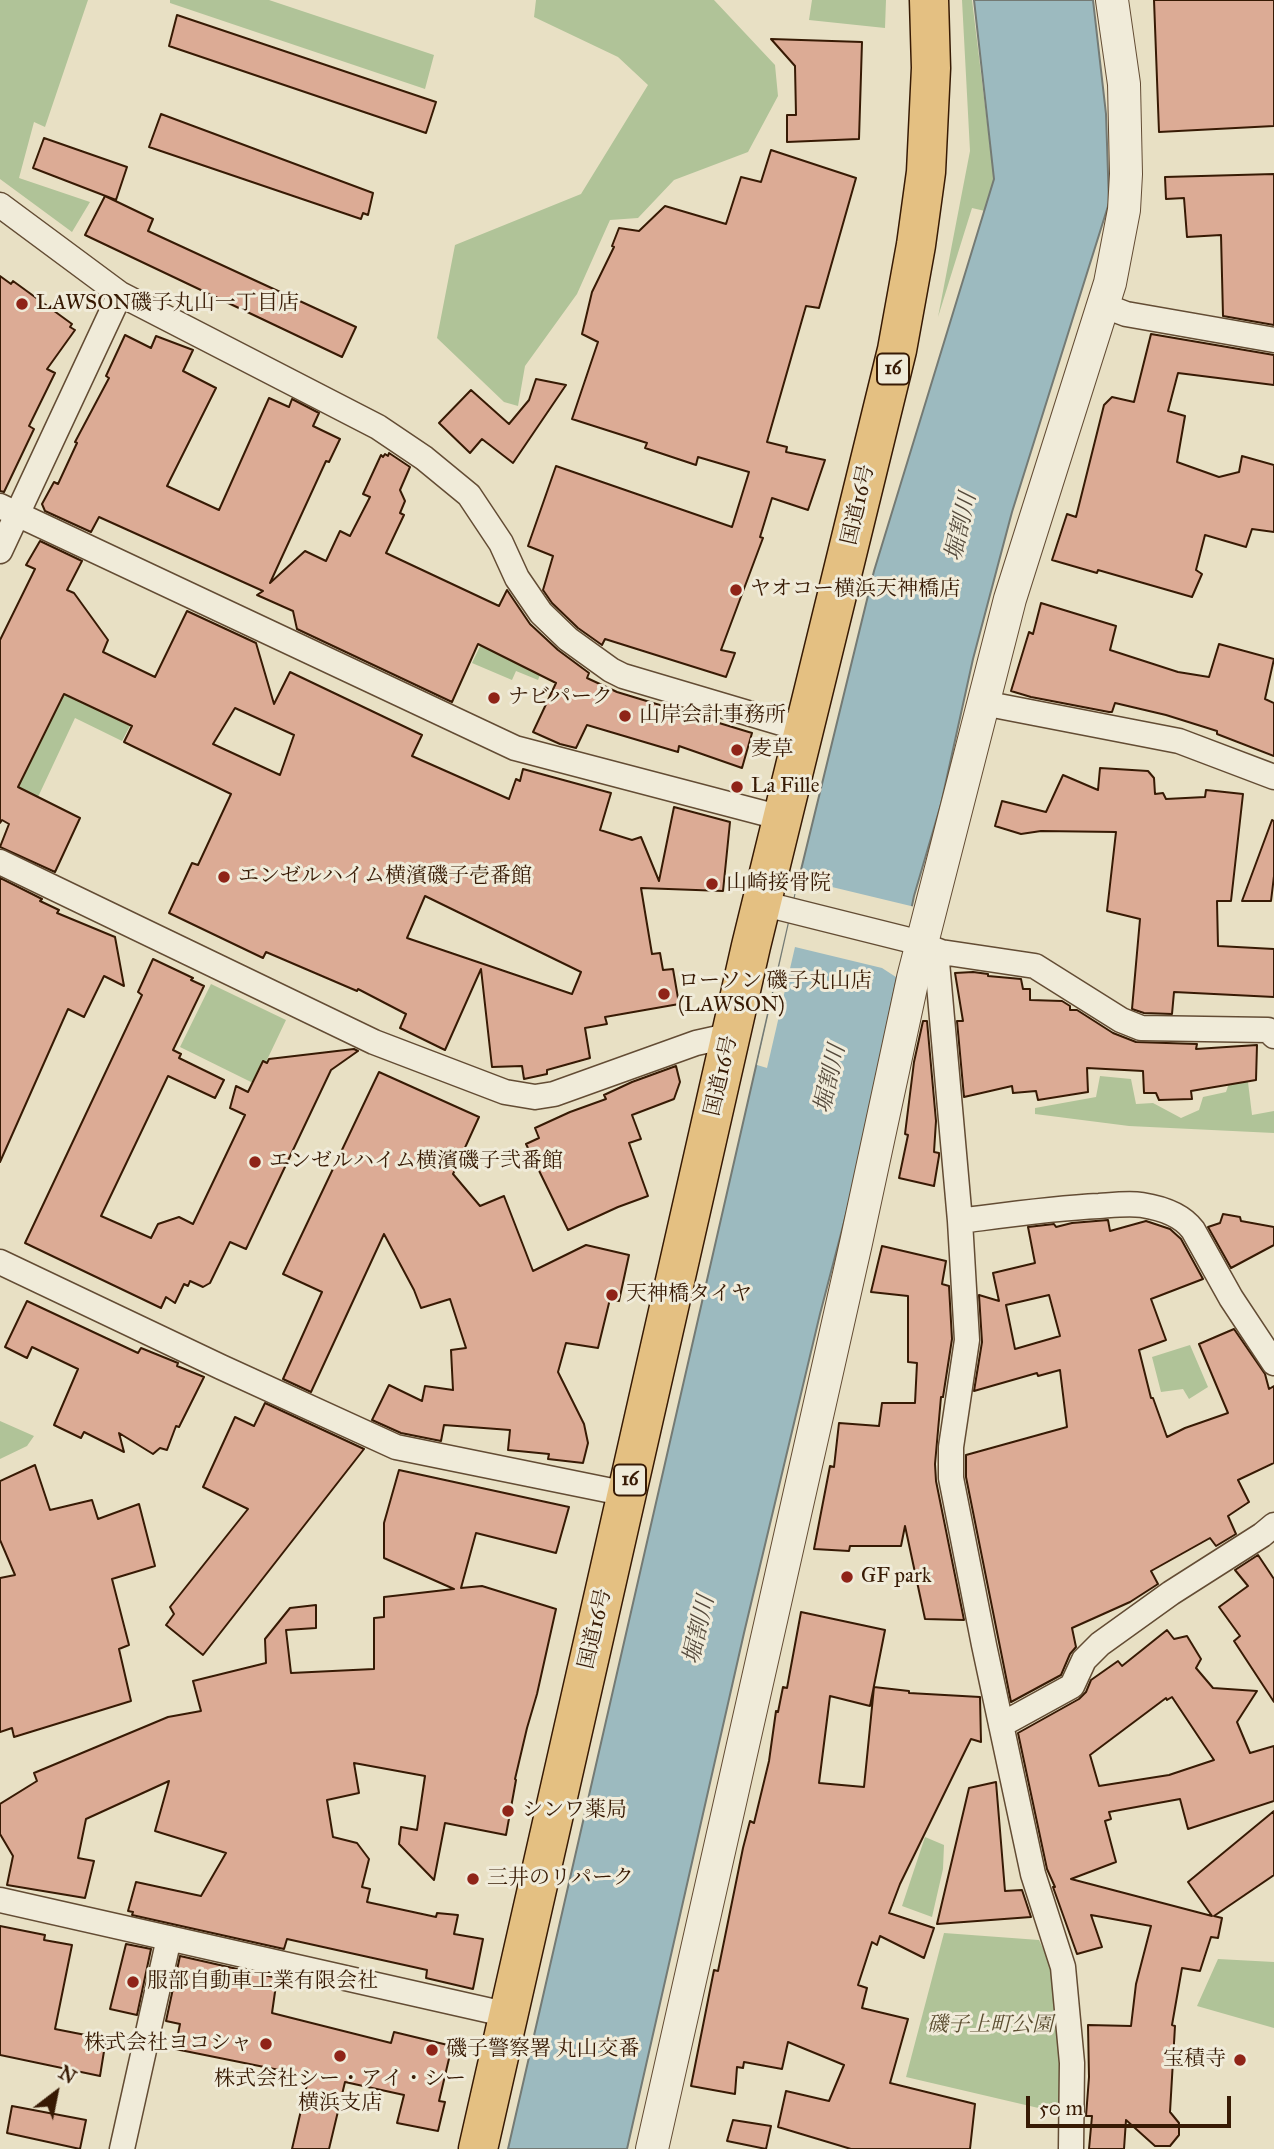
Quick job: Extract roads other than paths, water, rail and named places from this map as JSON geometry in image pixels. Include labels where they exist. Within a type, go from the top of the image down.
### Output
[{"type":"highway","name":"国道16号","points":[[478,2149],[732,1035],[777,907],[782,818],[897,350],[926,172],[931,68],[929,0]]},
{"type":"street","points":[[652,2149],[856,1242],[896,1050],[915,942],[1010,599],[1105,306],[1126,192],[1126,109],[1112,0]]},
{"type":"street","points":[[0,205],[120,294],[378,427],[424,458],[469,495],[500,543],[517,578],[541,613],[568,639],[611,670],[623,676],[805,730]]},
{"type":"street","points":[[0,551],[9,510],[120,294]]},
{"type":"street","points":[[1105,306],[1126,314],[1274,340]]},
{"type":"street","points":[[9,510],[515,748],[782,818]]},
{"type":"street","points":[[983,703],[1179,741],[1274,777]]},
{"type":"street","points":[[0,862],[374,1042],[505,1092],[535,1097],[554,1094],[696,1043],[732,1035]]},
{"type":"street","points":[[777,907],[915,942],[941,952],[1035,966],[1121,1020],[1141,1028],[1268,1030],[1274,1036]]},
{"type":"street","points":[[915,942],[937,962],[960,1221],[967,1340],[951,1447],[951,1478],[1033,1874],[1063,1967],[1072,2063],[1071,2149]]},
{"type":"street","points":[[960,1221],[1121,1205],[1141,1205],[1186,1220],[1231,1298],[1274,1363]]},
{"type":"street","points":[[0,1262],[396,1447],[626,1494]]},
{"type":"street","points":[[1001,1725],[1072,1686],[1084,1660],[1100,1644],[1171,1592],[1274,1525]]},
{"type":"street","points":[[0,1900],[509,2015]]},
{"type":"street","points":[[122,2149],[169,1938]]},
{"type":"water","name":"堀割川","points":[[974,0],[1093,0],[1106,114],[1109,203],[1012,512],[973,659],[941,804],[914,896],[854,1184],[744,1633],[627,2149],[508,2149],[800,874],[874,571],[994,179]]},
{"type":"place","name":"LAWSON磯子丸山一丁目店","points":[[22,304]]},
{"type":"place","name":"ヤオコー横浜天神橋店","points":[[736,590]]},
{"type":"place","name":"ナビパーク","points":[[494,698]]},
{"type":"place","name":"山岸会計事務所","points":[[625,716]]},
{"type":"place","name":"麦草","points":[[737,750]]},
{"type":"place","name":"La Fille","points":[[737,787]]},
{"type":"place","name":"エンゼルハイム横濱磯子壱番館","points":[[224,877]]},
{"type":"place","name":"山崎接骨院","points":[[712,884]]},
{"type":"place","name":"ローソン 磯子丸山店 (LAWSON)","points":[[664,994]]},
{"type":"place","name":"エンゼルハイム横濱磯子弐番館","points":[[255,1162]]},
{"type":"place","name":"天神橋タイヤ","points":[[612,1295]]},
{"type":"place","name":"GF park","points":[[847,1577]]},
{"type":"place","name":"シンワ薬局","points":[[508,1811]]},
{"type":"place","name":"三井のリパーク","points":[[473,1879]]},
{"type":"place","name":"服部自動車工業有限会社","points":[[133,1982]]},
{"type":"place","name":"株式会社ヨコシャ","points":[[266,2044]]},
{"type":"place","name":"磯子警察署 丸山交番","points":[[432,2050]]},
{"type":"place","name":"株式会社シー・アイ・シー 横浜支店","points":[[340,2056]]},
{"type":"place","name":"宝積寺","points":[[1240,2060]]},
{"type":"park label","name":"磯子上町公園","points":[[990,2026]]}]
